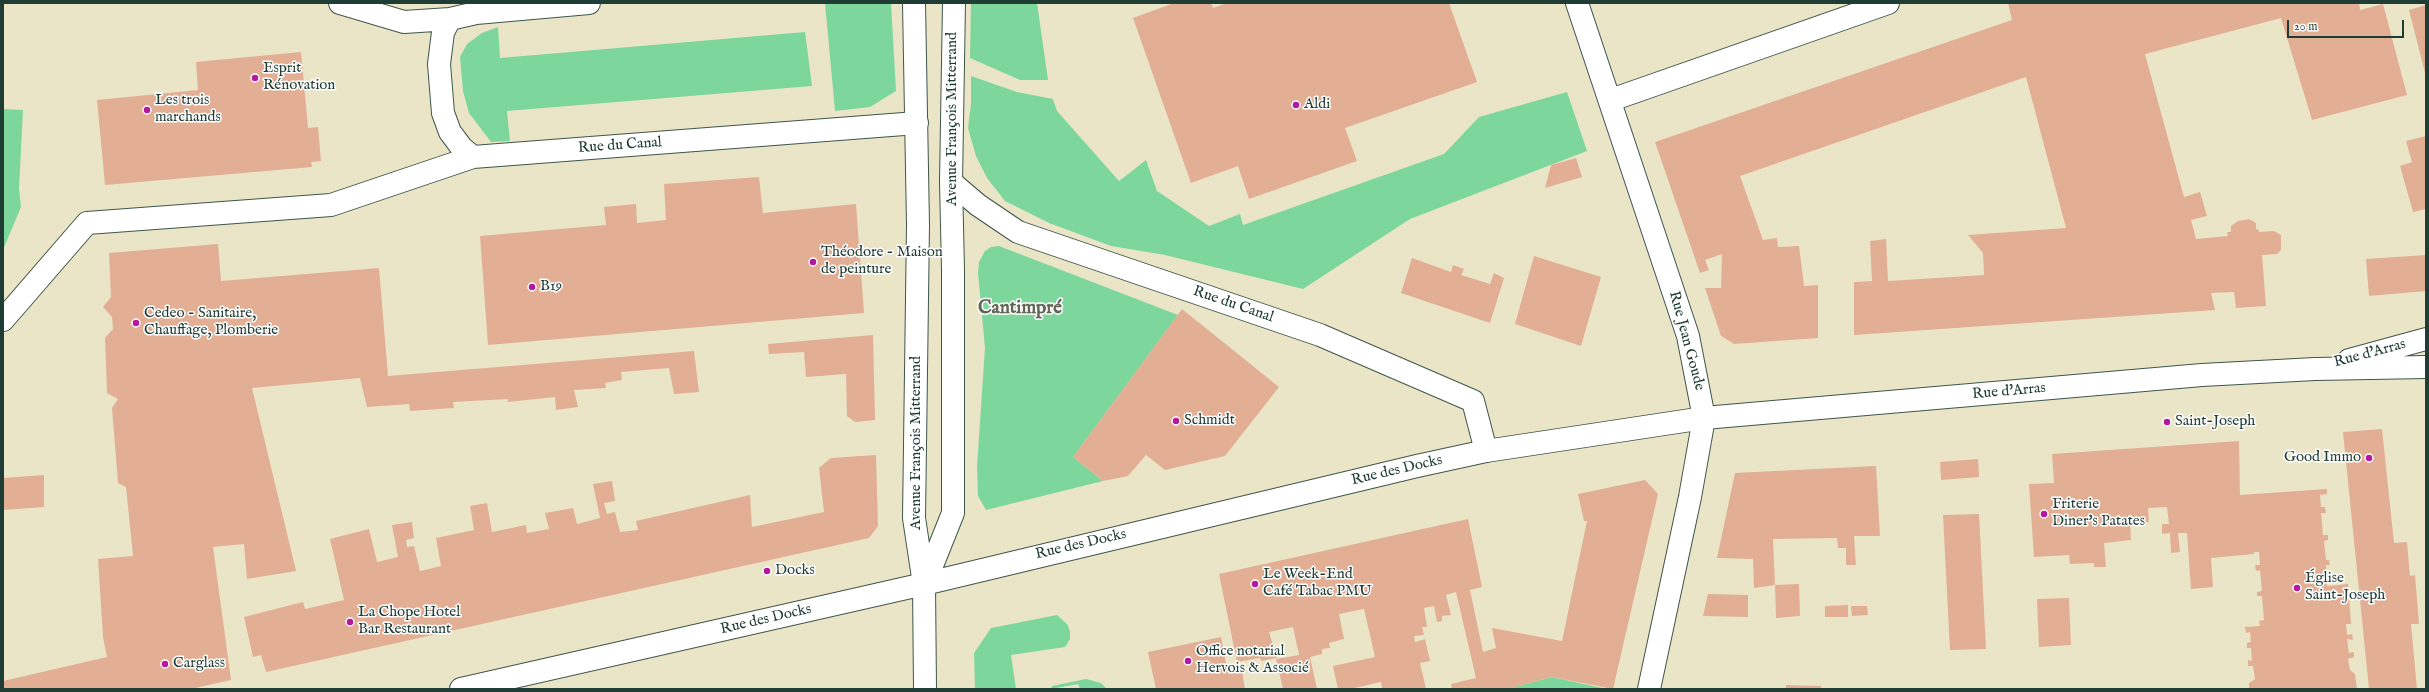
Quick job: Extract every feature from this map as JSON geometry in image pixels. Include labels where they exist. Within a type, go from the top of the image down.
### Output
[{"type":"main road","points":[[340,3],[404,22],[450,19],[476,13],[589,3]]},
{"type":"main road","name":"Avenue François Mitterrand","points":[[914,3],[918,226],[914,518],[924,584]]},
{"type":"main road","name":"Avenue François Mitterrand","points":[[924,584],[953,513],[953,270],[951,182],[954,3]]},
{"type":"main road","name":"Rue Jean Goude","points":[[1578,3],[1688,336],[1704,418],[1690,497],[1649,689]]},
{"type":"main road","points":[[1611,100],[1888,3]]},
{"type":"main road","points":[[450,19],[443,32],[439,64],[443,113],[450,132],[462,148],[472,157]]},
{"type":"main road","name":"Rue du Canal","points":[[3,320],[87,223],[331,205],[472,157],[917,123]]},
{"type":"main road","name":"Rue du Canal","points":[[951,182],[978,205],[1018,232],[1320,334],[1473,401],[1486,452]]},
{"type":"main road","name":"Rue d'Arras","points":[[2314,369],[2426,339]]},
{"type":"main road","name":"Rue d'Arras","points":[[1704,418],[2194,376],[2314,369],[2426,367]]},
{"type":"main road","name":"Rue des Docks","points":[[461,689],[924,584],[1394,471],[1486,452],[1704,418]]},
{"type":"main road","points":[[924,584],[925,689]]},
{"type":"green space","points":[[825,3],[891,3],[896,91],[870,107],[835,111]]},
{"type":"green space","points":[[971,3],[1037,3],[1048,80],[1020,80],[970,58]]},
{"type":"green space","points":[[498,27],[500,58],[805,32],[812,86],[507,111],[510,141],[491,142],[469,113],[463,91],[460,57],[467,44],[482,33]]},
{"type":"green space","points":[[971,76],[1017,92],[1053,99],[1057,111],[1119,181],[1146,160],[1157,191],[1209,226],[1240,214],[1243,225],[1444,154],[1479,117],[1567,92],[1587,151],[1410,219],[1303,289],[1165,255],[1111,246],[1049,223],[1005,201],[987,178],[976,156],[968,128],[971,104]]},
{"type":"green space","points":[[3,109],[23,110],[19,189],[21,207],[3,250]]},
{"type":"green space","points":[[999,246],[1178,315],[1073,457],[1103,481],[986,510],[978,496],[977,466],[985,348],[978,273],[979,262],[985,251],[991,247]]},
{"type":"green space","points":[[1057,615],[1067,624],[1070,631],[1070,639],[1065,647],[1011,655],[1016,689],[975,689],[974,653],[991,628]]},
{"type":"green space","points":[[1552,677],[1607,689],[1507,689]]},
{"type":"green space","points":[[1086,679],[1101,683],[1107,689],[1080,689],[1078,684],[1051,689],[1052,686]]},
{"type":"building","name":"Aldi","points":[[1174,3],[1211,3],[1213,8],[1227,3],[1449,3],[1477,82],[1345,128],[1357,161],[1249,199],[1238,166],[1191,183],[1133,18]]},
{"type":"building","points":[[2008,3],[2359,3],[2360,10],[2383,4],[2407,95],[2312,120],[2281,18],[2145,54],[2184,197],[2200,192],[2207,216],[2191,220],[2196,239],[2228,236],[2227,232],[2231,232],[2231,226],[2238,221],[2249,219],[2256,223],[2256,229],[2258,229],[2259,232],[2274,231],[2281,235],[2281,250],[2277,254],[2262,255],[2266,306],[2236,308],[2234,292],[2211,293],[2215,310],[1854,335],[1854,282],[1872,281],[1870,241],[1886,239],[1888,281],[1984,275],[1983,253],[1968,235],[2066,228],[2026,77],[1740,176],[1763,240],[1777,238],[1778,247],[1799,246],[1804,286],[1818,285],[1818,338],[1734,344],[1721,336],[1705,288],[1721,288],[1722,254],[1705,260],[1709,270],[1700,273],[1655,142],[2012,20]]},
{"type":"building","points":[[2426,5],[2426,73],[2425,73],[2409,10]]},
{"type":"building","points":[[301,52],[308,128],[318,127],[321,161],[311,162],[312,167],[105,185],[97,100],[198,90],[196,62]]},
{"type":"building","points":[[2426,136],[2426,209],[2413,212],[2400,166],[2412,162],[2406,141]]},
{"type":"building","points":[[1576,158],[1582,177],[1545,188],[1551,165]]},
{"type":"building","points":[[759,177],[763,213],[856,204],[864,313],[488,345],[480,236],[606,225],[604,207],[636,204],[637,223],[666,220],[664,184]]},
{"type":"building","points":[[218,244],[221,281],[379,268],[388,376],[694,351],[699,392],[674,394],[669,368],[621,372],[622,380],[605,383],[606,388],[574,390],[578,407],[556,410],[555,397],[508,402],[508,399],[453,402],[454,408],[410,411],[409,404],[367,407],[360,378],[252,388],[296,571],[247,579],[244,544],[213,547],[231,680],[191,689],[3,689],[3,681],[107,657],[103,637],[98,559],[133,556],[126,487],[118,483],[112,408],[118,399],[107,393],[105,338],[113,329],[112,317],[103,307],[111,297],[109,253]]},
{"type":"building","points":[[2426,255],[2426,291],[2369,296],[2366,259]]},
{"type":"building","points":[[1534,256],[1601,277],[1581,346],[1515,324]]},
{"type":"building","points":[[1412,258],[1451,272],[1453,265],[1464,269],[1461,275],[1490,284],[1494,273],[1504,278],[1490,323],[1401,293]]},
{"type":"building","name":"Schmidt","points":[[1182,309],[1279,387],[1225,456],[1165,470],[1146,455],[1128,476],[1103,481],[1073,457]]},
{"type":"building","points":[[873,335],[875,420],[855,422],[847,416],[846,374],[806,377],[804,352],[769,354],[768,344]]},
{"type":"building","points":[[2382,429],[2394,543],[2407,542],[2410,576],[2415,575],[2419,624],[2411,624],[2417,689],[2369,689],[2343,432]]},
{"type":"building","points":[[2239,441],[2240,495],[2327,489],[2327,494],[2320,495],[2321,507],[2325,507],[2326,513],[2321,513],[2323,535],[2328,535],[2328,540],[2324,541],[2326,560],[2329,560],[2330,565],[2326,565],[2327,586],[2348,584],[2351,624],[2346,624],[2347,635],[2352,634],[2353,640],[2347,639],[2349,653],[2354,652],[2354,657],[2348,659],[2350,670],[2355,674],[2357,689],[2249,689],[2249,683],[2255,679],[2253,666],[2248,666],[2248,660],[2252,661],[2251,648],[2247,648],[2247,643],[2251,642],[2250,632],[2246,633],[2245,627],[2260,626],[2259,621],[2264,620],[2262,596],[2257,596],[2257,592],[2262,591],[2260,570],[2256,571],[2255,565],[2260,565],[2259,552],[2254,552],[2254,554],[2211,558],[2213,587],[2191,589],[2187,533],[2178,533],[2180,552],[2171,553],[2170,533],[2162,534],[2162,524],[2169,524],[2167,507],[2148,508],[2149,522],[2130,524],[2131,540],[2104,543],[2106,567],[2094,567],[2094,563],[2070,564],[2069,555],[2034,557],[2029,484],[2054,483],[2052,454]]},
{"type":"building","points":[[876,455],[878,526],[869,538],[266,672],[261,655],[253,657],[244,617],[303,602],[305,609],[344,600],[330,539],[369,529],[377,562],[398,557],[392,525],[412,522],[414,538],[406,540],[407,547],[414,546],[420,571],[441,566],[436,538],[474,530],[470,506],[487,503],[492,532],[526,525],[527,533],[549,529],[545,513],[573,508],[577,524],[600,518],[593,484],[612,481],[615,501],[604,503],[607,514],[615,512],[620,532],[638,530],[636,521],[750,495],[752,527],[824,512],[819,468],[831,458]]},
{"type":"building","points":[[1978,459],[1979,477],[1941,480],[1940,462]]},
{"type":"building","points":[[1876,466],[1880,536],[1854,536],[1856,565],[1846,565],[1846,548],[1838,548],[1837,538],[1773,539],[1775,585],[1754,588],[1753,559],[1717,558],[1735,473]]},
{"type":"building","points":[[44,475],[44,507],[3,510],[3,478]]},
{"type":"building","points":[[1645,480],[1658,494],[1613,689],[1552,677],[1507,689],[1452,689],[1451,684],[1476,678],[1456,592],[1446,595],[1451,615],[1442,616],[1442,621],[1437,622],[1434,606],[1424,608],[1427,627],[1422,627],[1424,635],[1414,636],[1415,642],[1425,639],[1430,661],[1420,663],[1426,689],[1382,689],[1381,682],[1350,689],[1338,689],[1333,666],[1375,657],[1364,609],[1339,614],[1344,639],[1329,643],[1330,648],[1322,649],[1322,654],[1310,657],[1317,689],[1283,689],[1276,659],[1299,655],[1293,627],[1269,632],[1277,658],[1261,661],[1260,658],[1237,662],[1219,574],[1468,519],[1482,587],[1470,590],[1483,652],[1496,648],[1492,628],[1562,641],[1587,521],[1584,521],[1578,494]]},
{"type":"building","points":[[1979,514],[1986,649],[1950,650],[1943,515]]},
{"type":"building","points":[[1799,584],[1800,616],[1776,618],[1775,585]]},
{"type":"building","points":[[1708,594],[1748,595],[1748,617],[1703,616]]},
{"type":"building","points":[[2069,598],[2071,645],[2039,647],[2037,599]]},
{"type":"building","points":[[1848,605],[1848,617],[1825,617],[1825,606]]},
{"type":"building","points":[[1851,606],[1867,606],[1868,615],[1852,616]]},
{"type":"building","name":"Office notarial Hervois & Associé","points":[[1221,637],[1228,674],[1242,671],[1245,689],[1156,689],[1148,652]]},
{"type":"building","points":[[1786,685],[1821,686],[1821,689],[1786,689]]},
{"type":"place","name":"Esprit Rénovation","points":[[255,78]]},
{"type":"place","name":"Aldi","points":[[1296,105]]},
{"type":"place","name":"Les trois marchands","points":[[147,110]]},
{"type":"place","name":"Théodore - Maison de peinture","points":[[813,262]]},
{"type":"place","name":"B19","points":[[532,287]]},
{"type":"place","name":"Cedeo - Sanitaire, Chauffage, Plomberie","points":[[136,323]]},
{"type":"place","name":"Schmidt","points":[[1176,421]]},
{"type":"place","name":"Saint-Joseph","points":[[2167,422]]},
{"type":"place","name":"Good Immo","points":[[2369,458]]},
{"type":"place","name":"Friterie Diner's Patates","points":[[2044,514]]},
{"type":"place","name":"Docks","points":[[767,571]]},
{"type":"place","name":"Le Week-End Café Tabac PMU","points":[[1255,584]]},
{"type":"place","name":"Église Saint-Joseph","points":[[2297,588]]},
{"type":"place","name":"La Chope Hotel Bar Restaurant","points":[[350,622]]},
{"type":"place","name":"Office notarial Hervois & Associé","points":[[1188,661]]},
{"type":"place","name":"Carglass","points":[[165,664]]},
{"type":"district","name":"Cantimpré","points":[[1020,309]]}]
